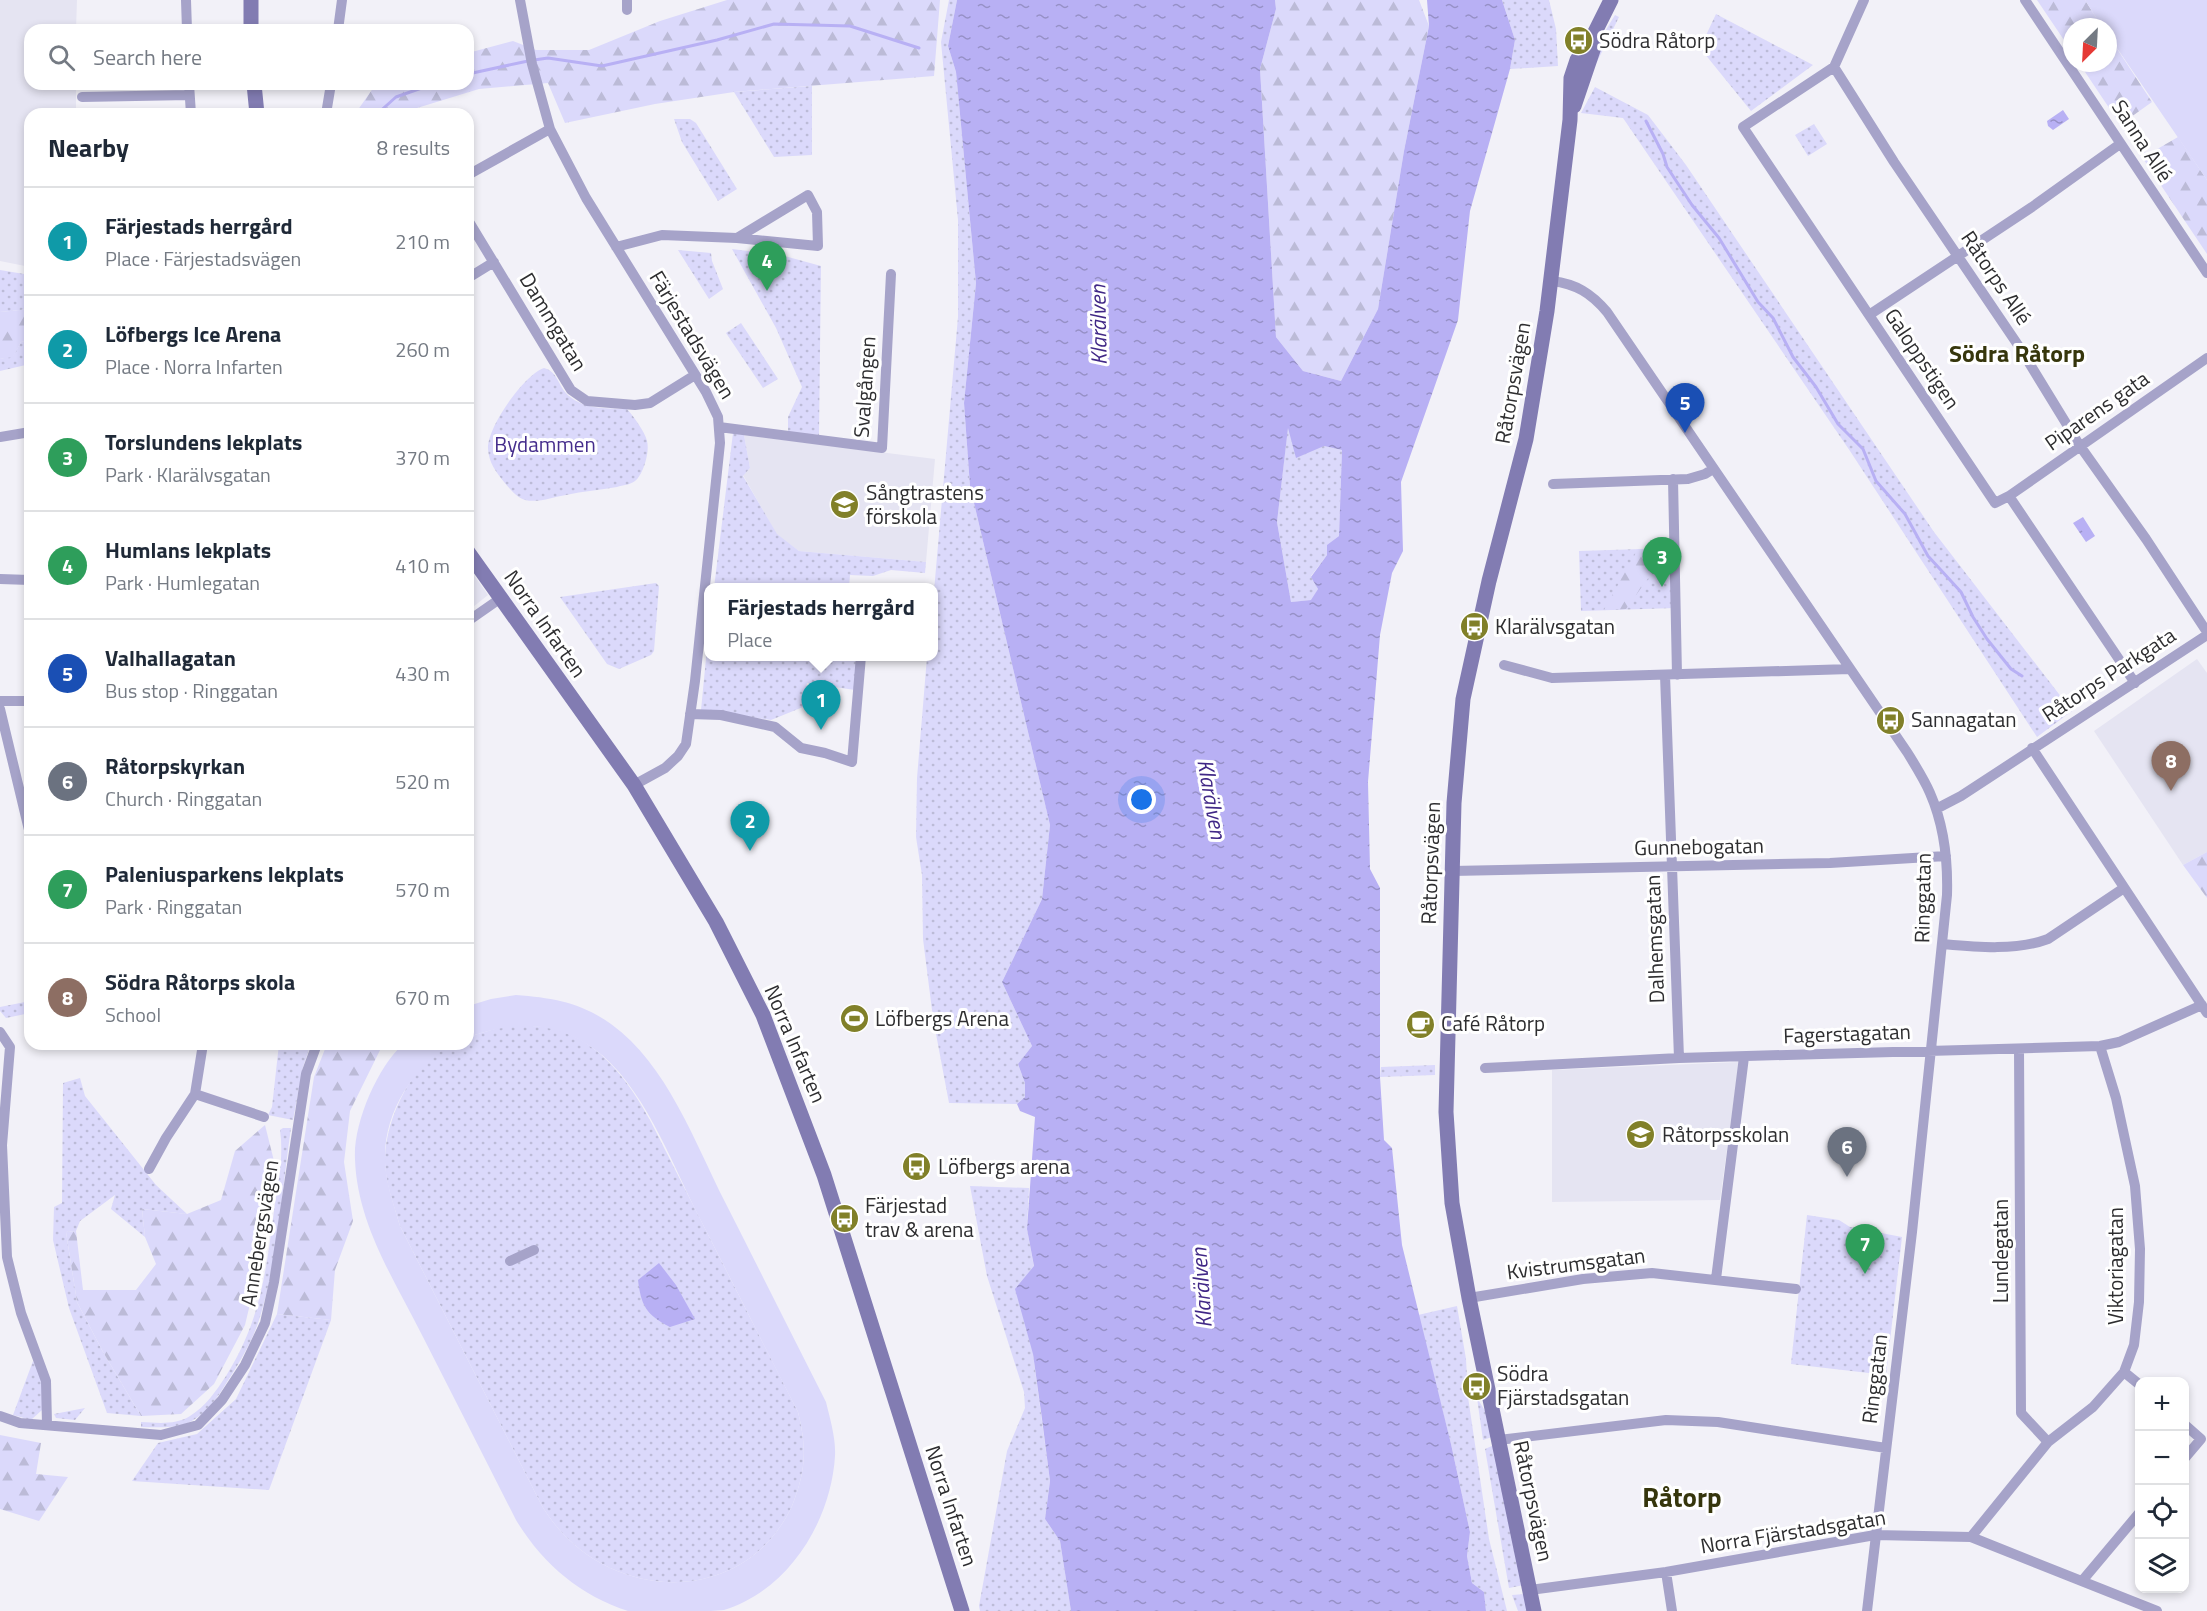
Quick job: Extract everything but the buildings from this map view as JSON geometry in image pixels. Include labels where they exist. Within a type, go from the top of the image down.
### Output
[{"type":"street","points":[[184,0],[186,24]]},
{"type":"street","points":[[251,0],[251,24]]},
{"type":"street","points":[[339,24],[342,0]]},
{"type":"street","name":"Färjestadsvägen","points":[[520,0],[536,79],[550,129],[586,198],[715,409],[720,442],[704,583]]},
{"type":"street","name":"Råtorpsvägen","points":[[1534,1611],[1469,1298],[1452,1203],[1447,1138],[1448,991],[1454,803],[1463,699],[1489,580],[1526,439],[1551,281],[1570,120],[1571,78],[1577,60],[1595,32],[1611,0]]},
{"type":"street","points":[[1834,68],[1864,0]]},
{"type":"street","name":"Sanna Allé","points":[[2025,0],[2207,273]]},
{"type":"street","name":"Råtorps Allé","points":[[1834,68],[2020,348],[2080,446],[2146,539],[2207,633]]},
{"type":"street","name":"Galoppstigen","points":[[1834,68],[1743,127],[1995,504],[2009,496]]},
{"type":"street","points":[[82,97],[176,90]]},
{"type":"street","points":[[189,90],[191,108]]},
{"type":"street","points":[[255,90],[256,108]]},
{"type":"street","points":[[327,108],[330,90]]},
{"type":"street","points":[[474,172],[550,129]]},
{"type":"street","points":[[1869,315],[1958,257],[2120,144]]},
{"type":"street","points":[[616,247],[663,234],[818,246],[817,212],[808,195],[737,238]]},
{"type":"street","name":"Dammgatan","points":[[474,230],[571,390],[587,401],[634,405],[650,403],[695,375]]},
{"type":"street","points":[[474,274],[494,262]]},
{"type":"street","name":"Svalgången","points":[[719,428],[882,448],[891,274]]},
{"type":"street","name":"Ringgatan","points":[[1551,281],[1577,287],[1602,306],[1912,760],[1930,792],[1936,809],[1946,856],[1947,895],[1943,944],[1867,1611]]},
{"type":"street","name":"Piparens gata","points":[[2009,496],[2207,358]]},
{"type":"street","points":[[0,437],[24,433]]},
{"type":"street","points":[[1553,484],[1698,477],[1713,469]]},
{"type":"street","points":[[1673,479],[1677,675]]},
{"type":"street","points":[[2009,496],[2135,683]]},
{"type":"street","name":"Norra Infarten","points":[[474,560],[634,785],[716,922],[763,1015],[824,1175],[962,1611]]},
{"type":"street","points":[[0,579],[24,579]]},
{"type":"street","name":"Färjestadsvägen","points":[[634,785],[665,768],[678,756],[686,744],[704,587]]},
{"type":"street","points":[[474,617],[501,598]]},
{"type":"street","name":"Råtorps Parkgata","points":[[2032,748],[2135,683],[2207,633]]},
{"type":"street","points":[[690,714],[721,715],[775,727],[801,748],[852,762],[861,661]]},
{"type":"street","points":[[1504,665],[1551,678],[1850,669]]},
{"type":"street","name":"Dalhemsgatan","points":[[1665,675],[1679,1058]]},
{"type":"street","points":[[0,701],[24,701]]},
{"type":"street","points":[[0,709],[24,802]]},
{"type":"street","points":[[1936,809],[1961,796],[2032,748],[2204,1009]]},
{"type":"street","name":"Gunnebogatan","points":[[1452,871],[1830,863],[1946,856]]},
{"type":"street","points":[[1943,944],[2000,946],[2038,943],[2048,939],[2124,888]]},
{"type":"street","name":"Fagerstagatan","points":[[1485,1068],[1679,1058],[2100,1046],[2120,1042],[2204,1009]]},
{"type":"street","points":[[0,1032],[10,1047],[2,1145],[7,1257],[21,1313],[46,1380],[47,1424]]},
{"type":"street","name":"Viktoriagatan","points":[[1971,1537],[2048,1442],[2093,1407],[2124,1372],[2134,1346],[2139,1302],[2140,1249],[2135,1186],[2116,1098],[2100,1046]]},
{"type":"street","name":"Lundegatan","points":[[2019,1049],[2021,1413],[2048,1442]]},
{"type":"street","points":[[149,1169],[195,1094],[201,1050]]},
{"type":"street","name":"Annebergsvägen","points":[[0,1416],[20,1423],[162,1435],[198,1425],[222,1400],[245,1365],[265,1323],[274,1282],[306,1074],[315,1050]]},
{"type":"street","points":[[1716,1279],[1744,1057]]},
{"type":"street","points":[[195,1094],[264,1117]]},
{"type":"street","points":[[510,1261],[534,1250]]},
{"type":"street","name":"Kvistrumsgatan","points":[[1469,1298],[1583,1279],[1652,1273],[1796,1289]]},
{"type":"street","points":[[2124,1372],[2135,1382]]},
{"type":"street","points":[[1499,1440],[1666,1420],[1718,1422],[1887,1448]]},
{"type":"street","points":[[2189,1428],[2204,1438],[2189,1454]]},
{"type":"street","points":[[2082,1581],[2135,1517]]},
{"type":"street","name":"Norra Fjärstadsgatan","points":[[1530,1590],[1666,1572],[1875,1535],[1971,1537],[2157,1611]]},
{"type":"street","points":[[1666,1572],[1672,1611]]},
{"type":"shaded area","points":[[0,0],[77,0],[76,24],[24,24],[24,90],[76,90],[76,108],[24,108],[24,266],[0,261]]},
{"type":"shaded area","name":"Sångtrastens förskola","points":[[744,435],[935,459],[926,562],[799,551],[777,535],[743,475],[750,468]]},
{"type":"shaded area","points":[[474,575],[488,595],[474,606]]},
{"type":"shaded area","points":[[2197,659],[2207,673],[2207,852],[2183,865],[2094,731]]},
{"type":"shaded area","name":"Råtorpsskolan","points":[[1739,1062],[1720,1200],[1552,1202],[1552,1070]]},
{"type":"green space","points":[[727,0],[940,0],[934,76],[734,92],[655,104],[565,123],[548,83],[479,89],[417,108],[359,108],[372,90],[474,90],[474,51],[513,41],[536,50],[589,50],[660,21]]},
{"type":"green space","points":[[949,0],[957,0],[948,46],[956,72],[976,283],[964,403],[970,486],[1050,825],[1042,899],[1002,982],[1032,1046],[1018,1064],[1025,1083],[1025,1097],[1017,1104],[949,1103],[933,1018],[923,939],[922,875],[916,837],[917,778],[927,661],[938,661],[938,583],[935,583],[958,317],[958,220],[941,42]]},
{"type":"green space","points":[[1275,0],[1419,0],[1429,26],[1404,151],[1378,309],[1341,381],[1303,371],[1276,337],[1260,69],[1276,9]]},
{"type":"green space","points":[[1502,0],[1549,0],[1556,29],[1558,66],[1510,69],[1515,40]]},
{"type":"green space","points":[[2037,0],[2085,0],[2096,18],[2063,18],[2063,39]]},
{"type":"green space","points":[[2085,0],[2207,0],[2207,180],[2117,48],[2117,18],[2096,18]]},
{"type":"green space","points":[[1716,14],[1813,65],[1751,111],[1700,48]]},
{"type":"green space","points":[[1615,15],[1619,17],[1595,66],[1599,41]]},
{"type":"green space","points":[[2117,49],[2152,102],[2124,122],[2147,155],[2178,137],[2207,180],[2207,254],[2085,72],[2117,72]]},
{"type":"green space","points":[[812,86],[812,155],[774,157],[734,92]]},
{"type":"green space","points":[[1595,87],[1648,115],[1686,165],[1934,532],[2072,711],[2037,737],[1850,451],[1623,118],[1581,113]]},
{"type":"green space","points":[[674,119],[690,119],[696,123],[737,189],[718,201],[682,142]]},
{"type":"green space","points":[[1814,124],[1827,144],[1808,156],[1795,135]]},
{"type":"green space","points":[[732,249],[781,255],[821,266],[819,435],[788,432],[788,417],[802,387],[776,328]]},
{"type":"green space","points":[[678,250],[711,253],[723,289],[709,299]]},
{"type":"green space","points":[[0,270],[24,274],[24,310],[0,312]]},
{"type":"green space","points":[[24,310],[24,341],[21,342],[13,357],[0,359],[0,312]]},
{"type":"green space","points":[[741,323],[778,379],[763,388],[726,333]]},
{"type":"green space","points":[[24,341],[24,365],[0,371],[0,359],[13,356],[21,342]]},
{"type":"green space","name":"Bydammen","points":[[544,368],[551,372],[571,398],[578,402],[594,407],[627,409],[630,412],[644,433],[648,446],[643,469],[635,481],[617,487],[535,501],[519,497],[504,482],[490,459],[489,439],[500,416],[517,391]]},
{"type":"green space","points":[[1288,426],[1324,446],[1342,450],[1339,536],[1328,545],[1327,555],[1311,576],[1318,589],[1312,600],[1291,602],[1277,522]]},
{"type":"green space","points":[[733,433],[744,435],[750,468],[743,476],[777,534],[799,551],[926,562],[925,573],[891,570],[873,576],[850,575],[849,583],[715,583]]},
{"type":"green space","points":[[1673,548],[1675,608],[1581,611],[1579,551]]},
{"type":"green space","points":[[1638,549],[1649,549],[1649,577],[1626,609],[1604,610]]},
{"type":"green space","points":[[656,583],[659,586],[654,651],[651,655],[619,669],[607,664],[560,597]]},
{"type":"green space","points":[[706,661],[858,661],[855,690],[807,683],[803,707],[771,720],[701,710]]},
{"type":"green space","points":[[2207,852],[2207,898],[2183,865]]},
{"type":"green space","points":[[516,995],[566,1002],[577,1006],[611,1024],[648,1060],[664,1082],[691,1130],[826,1402],[834,1435],[835,1456],[832,1480],[815,1528],[787,1570],[768,1587],[724,1610],[628,1611],[578,1587],[550,1563],[526,1536],[516,1520],[390,1273],[370,1229],[357,1183],[355,1159],[358,1130],[368,1097],[384,1067],[397,1050],[443,1050],[413,1079],[395,1108],[386,1142],[385,1167],[388,1184],[400,1226],[542,1506],[568,1538],[599,1562],[634,1577],[671,1582],[707,1578],[741,1564],[770,1540],[792,1506],[800,1482],[804,1448],[798,1412],[666,1147],[627,1082],[611,1064],[579,1039],[563,1032],[532,1026],[501,1028],[474,1035],[474,1004]]},
{"type":"green space","points":[[24,1002],[24,1014],[6,1018],[0,1011],[0,1007]]},
{"type":"green space","points":[[518,1025],[542,1027],[571,1035],[600,1054],[624,1079],[651,1122],[798,1412],[804,1459],[800,1482],[792,1506],[770,1540],[741,1564],[707,1578],[671,1582],[634,1577],[599,1562],[568,1538],[542,1506],[400,1226],[385,1166],[390,1126],[396,1109],[413,1078],[436,1053],[441,1050],[474,1050],[474,1035]]},
{"type":"green space","points":[[278,1050],[309,1050],[303,1067],[293,1120],[268,1115],[272,1107]]},
{"type":"green space","points":[[325,1050],[380,1050],[350,1111],[344,1162],[353,1221],[335,1270],[331,1320],[277,1314],[314,1077]]},
{"type":"green space","points":[[1435,1065],[1435,1075],[1380,1077],[1381,1067]]},
{"type":"green space","points":[[80,1078],[85,1096],[156,1185],[187,1214],[142,1209],[145,1237],[111,1209],[115,1195],[80,1221],[76,1231],[66,1232],[77,1302],[103,1352],[141,1416],[107,1413],[69,1308],[53,1240],[54,1207],[62,1203],[63,1083]]},
{"type":"green space","points":[[265,1125],[274,1161],[259,1266],[245,1325],[214,1384],[181,1414],[141,1416],[103,1352],[77,1302],[66,1232],[76,1231],[83,1290],[136,1290],[156,1264],[145,1237],[142,1209],[187,1214],[221,1200],[235,1151]]},
{"type":"green space","points":[[291,1128],[275,1247],[266,1294],[250,1342],[220,1393],[201,1414],[190,1422],[178,1426],[141,1427],[141,1422],[173,1422],[185,1419],[196,1412],[206,1403],[226,1376],[247,1336],[260,1296],[268,1255],[280,1170],[280,1130]]},
{"type":"green space","points":[[970,1186],[1029,1188],[1027,1229],[1034,1267],[1033,1354],[1050,1481],[1045,1519],[1060,1541],[1071,1611],[980,1611],[979,1606],[1007,1451],[1025,1408],[1024,1392],[987,1276]]},
{"type":"green space","points":[[1807,1215],[1839,1220],[1850,1227],[1902,1237],[1886,1375],[1791,1364]]},
{"type":"green space","points":[[1457,1306],[1489,1539],[1507,1611],[1486,1611],[1484,1592],[1472,1583],[1467,1556],[1470,1532],[1451,1444],[1418,1315]]},
{"type":"green space","points":[[277,1314],[331,1320],[269,1490],[132,1481],[158,1443],[197,1434],[236,1399]]},
{"type":"green space","points":[[33,1361],[43,1383],[42,1410],[31,1420],[13,1415]]},
{"type":"green space","points":[[1477,1398],[1489,1417],[1492,1437],[1483,1440]]},
{"type":"green space","points":[[85,1408],[75,1420],[56,1418],[54,1414]]},
{"type":"green space","points":[[0,1435],[41,1443],[36,1474],[68,1477],[39,1521],[0,1509]]},
{"type":"green space","points":[[1494,1445],[1524,1585],[1509,1588],[1485,1449]]},
{"type":"green space","points":[[1525,1594],[1528,1611],[1518,1611],[1512,1595]]},
{"type":"water","name":"Klarälven","points":[[957,0],[1275,0],[1276,9],[1260,69],[1276,337],[1303,371],[1341,381],[1378,309],[1404,151],[1429,26],[1427,0],[1502,0],[1515,40],[1510,69],[1470,211],[1458,320],[1401,482],[1403,551],[1392,573],[1380,635],[1368,782],[1370,869],[1380,888],[1380,1077],[1384,1140],[1392,1148],[1402,1245],[1451,1444],[1470,1532],[1467,1556],[1472,1583],[1484,1592],[1486,1611],[1071,1611],[1060,1541],[1045,1519],[1050,1481],[1042,1419],[1033,1354],[1015,1289],[1034,1266],[1027,1229],[1035,1117],[1020,1111],[1017,1104],[1025,1097],[1025,1083],[1018,1064],[1032,1046],[1002,982],[1042,899],[1050,825],[970,486],[964,403],[976,283],[956,72],[948,46]],"holes":[[[1288,428],[1296,458],[1324,446],[1342,450],[1339,536],[1327,545],[1327,555],[1311,577],[1318,589],[1311,600],[1291,602],[1277,522]]]},
{"type":"water","points":[[2063,110],[2069,119],[2053,130],[2048,126],[2047,121]]},
{"type":"water","points":[[2083,517],[2095,536],[2086,542],[2073,523]]},
{"type":"water","points":[[659,1263],[676,1285],[695,1319],[670,1327],[655,1318],[646,1308],[638,1280]]},
{"type":"waterway","points":[[534,60],[548,58],[602,66],[717,40],[774,24],[850,26],[919,48]]},
{"type":"waterway","points":[[474,73],[528,61]]},
{"type":"waterway","points":[[384,108],[396,97],[416,90]]},
{"type":"waterway","points":[[1646,121],[1667,167],[1692,205],[1719,238],[1758,302],[1773,318],[1793,357],[1816,387],[1838,424],[1863,449],[1876,481],[1905,514],[1928,556],[1961,592],[1987,639],[2011,669],[2022,676]]},
{"type":"place","name":"Södra Råtorp","points":[[1578,41]]},
{"type":"place","name":"Humlans lekplats","points":[[767,291]]},
{"type":"place","name":"Valhallagatan","points":[[1685,433]]},
{"type":"place","name":"Sångtrastens förskola","points":[[845,505]]},
{"type":"place","name":"Torslundens lekplats","points":[[1662,587]]},
{"type":"place","name":"Klarälvsgatan","points":[[1474,627]]},
{"type":"place","name":"Sannagatan","points":[[1890,720]]},
{"type":"place","name":"Färjestads herrgård","points":[[821,730]]},
{"type":"place","name":"Södra Råtorps skola","points":[[2171,791]]},
{"type":"place","name":"Löfbergs Ice Arena","points":[[750,851]]},
{"type":"place","name":"Löfbergs Arena","points":[[854,1019]]},
{"type":"place","name":"Café Råtorp","points":[[1420,1024]]},
{"type":"place","name":"Råtorpsskolan","points":[[1641,1135]]},
{"type":"place","name":"Löfbergs arena","points":[[917,1167]]},
{"type":"place","name":"Råtorpskyrkan","points":[[1847,1177]]},
{"type":"place","name":"Färjestad trav & arena","points":[[844,1218]]},
{"type":"place","name":"Paleniusparkens lekplats","points":[[1865,1274]]},
{"type":"place","name":"Södra Fjärstadsgatan","points":[[1476,1386]]},
{"type":"district","name":"Södra Råtorp","points":[[2017,354]]},
{"type":"district","name":"Råtorp","points":[[1682,1498]]}]
